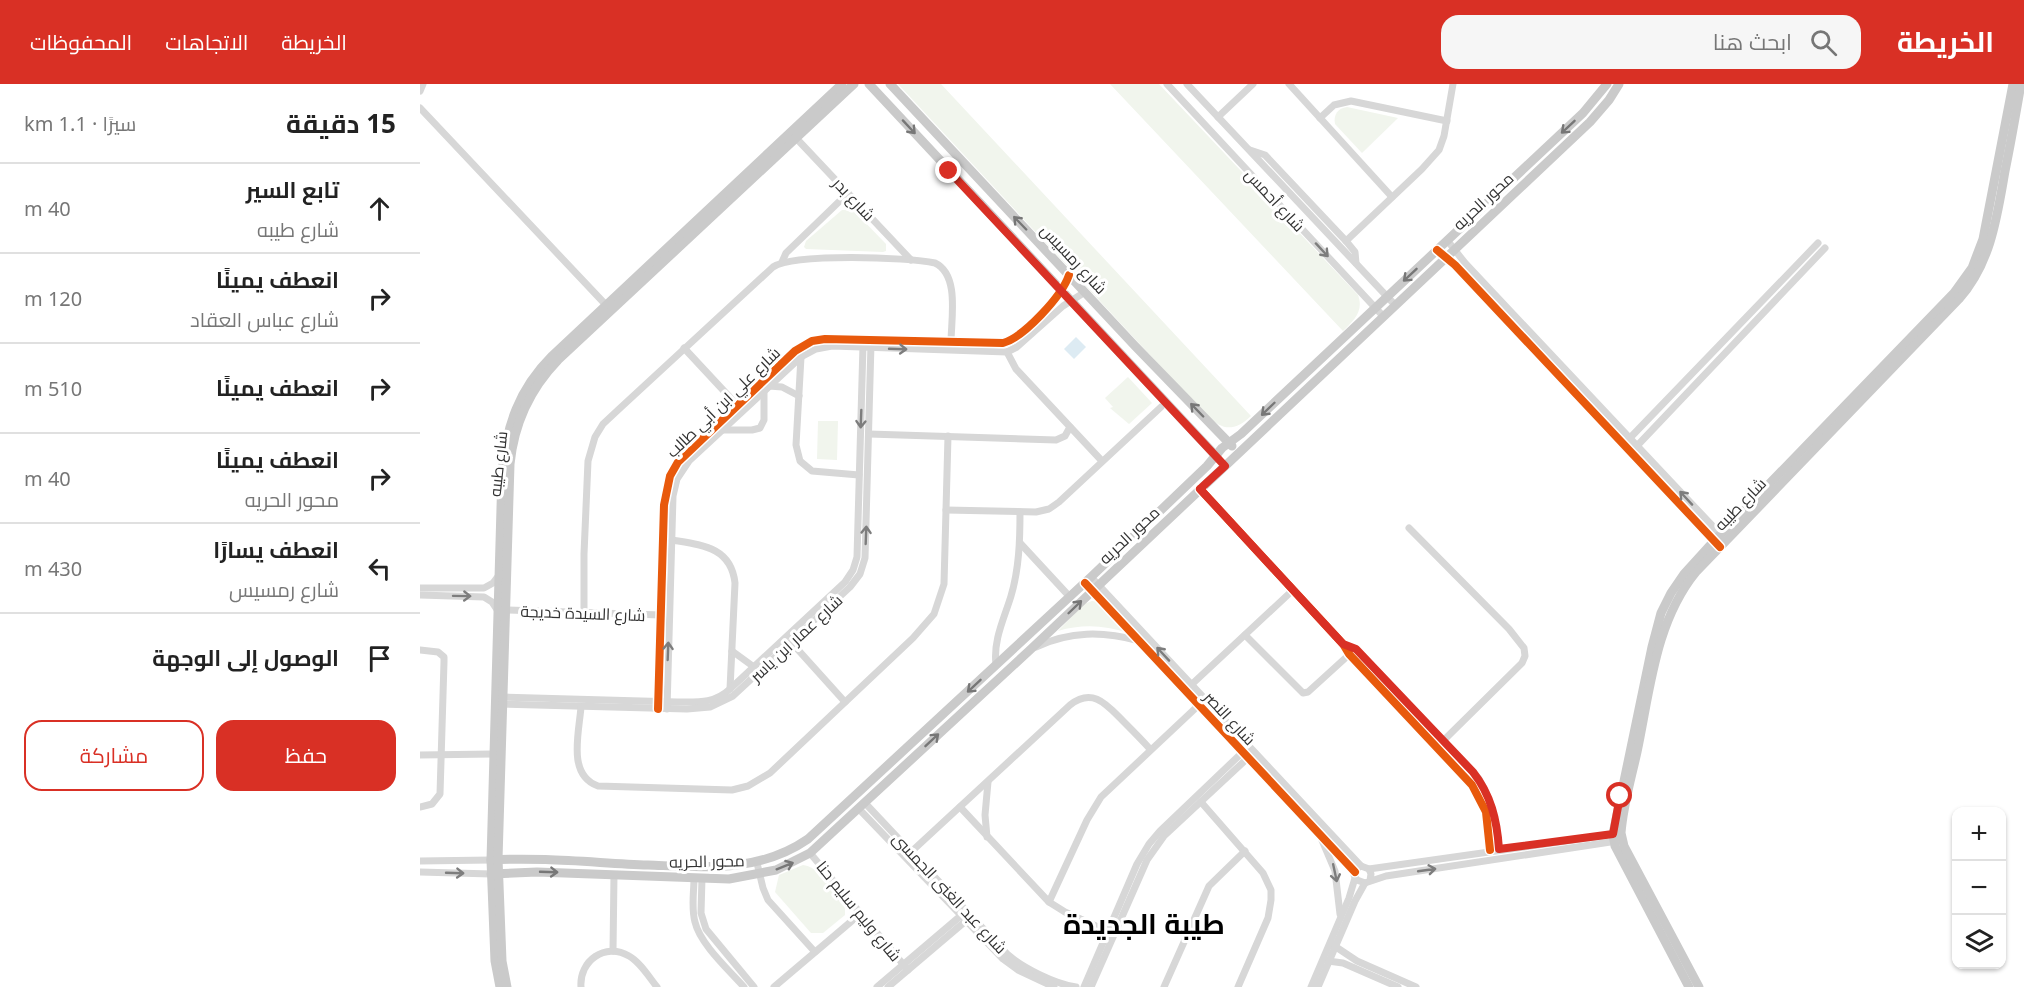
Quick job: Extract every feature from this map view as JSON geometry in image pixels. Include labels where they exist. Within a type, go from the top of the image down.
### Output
[{"type":"main road","name":"شارع طيبه","points":[[494,860],[502,610],[510,464],[516,429],[526,403],[543,376],[558,360],[842,84]]},
{"type":"main road","name":"شارع طيبه","points":[[502,610],[499,575],[504,454],[515,409],[536,373],[606,305],[854,84]]},
{"type":"main road","name":"شارع رمسيس","points":[[869,84],[1225,466]]},
{"type":"main road","name":"شارع رمسيس","points":[[890,84],[1238,453]]},
{"type":"main road","name":"محور الحريه","points":[[494,860],[710,867],[757,863],[787,852],[815,834],[1088,580],[1207,466],[1215,455],[1245,431],[1582,113],[1607,84]]},
{"type":"main road","name":"محور الحريه","points":[[494,874],[542,872],[729,879],[759,874],[785,866],[810,852],[1031,649],[1590,122],[1619,84]]},
{"type":"main road","name":"شارع طيبه","points":[[1902,353],[1954,293],[1975,262],[1986,230],[2013,84]]},
{"type":"main road","name":"شارع طيبه","points":[[1617,837],[1649,658],[1661,613],[1677,583],[1902,353],[1966,292],[1983,263],[1998,210],[2021,84]]},
{"type":"main road","points":[[1180,492],[1188,501]]},
{"type":"main road","name":"شارع طيبه","points":[[499,700],[493,754],[495,961],[500,987]]},
{"type":"main road","points":[[1617,837],[1689,987]]},
{"type":"main road","points":[[1617,837],[1699,987]]},
{"type":"main road","name":"شارع طيبه","points":[[494,874],[502,961],[507,987]]},
{"type":"street","points":[[420,91],[423,84]]},
{"type":"street","name":"شارع أحمس","points":[[1167,84],[1383,316]]},
{"type":"street","name":"شارع أحمس","points":[[1188,84],[1395,305]]},
{"type":"street","points":[[1218,117],[1253,84]]},
{"type":"street","points":[[1289,84],[1392,198]]},
{"type":"street","points":[[1346,241],[1435,156],[1442,144],[1454,84]]},
{"type":"street","points":[[1320,118],[1334,105],[1351,101],[1447,121]]},
{"type":"street","points":[[420,108],[606,305]]},
{"type":"street","points":[[1202,121],[1213,111]]},
{"type":"street","points":[[1215,134],[1225,124]]},
{"type":"street","name":"شارع بدر","points":[[796,138],[912,260]]},
{"type":"street","points":[[1250,150],[1265,155],[1346,241],[1355,252],[1356,263]]},
{"type":"street","points":[[584,613],[586,481],[591,444],[599,430],[684,348],[779,263],[788,250],[848,193]]},
{"type":"street","points":[[1447,240],[1449,253],[1540,354],[1623,445],[1720,540]]},
{"type":"street","points":[[1623,445],[1821,246],[1631,452]]},
{"type":"street","points":[[1437,250],[1449,253],[1637,445],[1720,540]]},
{"type":"street","points":[[779,263],[809,259],[912,260],[935,263],[948,275],[951,285],[951,342]]},
{"type":"street","points":[[779,263],[781,271]]},
{"type":"street","name":"شارع علي ابن أبي طالب","points":[[667,706],[672,508],[676,479],[685,466],[801,357],[821,347],[951,342],[998,344],[1012,339],[1052,303],[1062,290],[1069,275]]},
{"type":"street","points":[[1085,292],[1072,300],[1020,345],[1007,351],[1016,369],[1102,461]]},
{"type":"street","name":"شارع علي ابن أبي طالب","points":[[658,705],[664,506],[670,476],[684,456],[795,351],[806,344],[825,339],[867,344],[1007,351]]},
{"type":"street","name":"شارع عمار ابن ياسر","points":[[499,700],[704,708],[728,699],[850,587],[863,569],[865,558],[869,434],[867,344]]},
{"type":"street","name":"شارع عمار ابن ياسر","points":[[667,706],[710,702],[721,697],[850,574],[856,557],[867,344]]},
{"type":"street","points":[[684,348],[737,405]]},
{"type":"street","points":[[801,357],[796,445],[800,461],[812,471],[859,475]]},
{"type":"street","points":[[722,430],[760,428],[764,420],[766,388],[782,387],[799,396]]},
{"type":"street","points":[[946,510],[1020,512],[1043,511],[1054,506],[1161,407]]},
{"type":"street","points":[[869,434],[1056,440],[1065,436],[1070,427]]},
{"type":"street","points":[[581,707],[578,764],[583,776],[592,784],[604,787],[724,790],[748,786],[770,773],[920,632],[934,614],[944,584],[948,436]]},
{"type":"street","points":[[1200,489],[1343,644],[1444,740],[1473,772],[1484,788],[1494,816],[1499,849]]},
{"type":"street","points":[[996,665],[996,643],[1015,579],[1020,543],[1020,512]]},
{"type":"street","points":[[1408,528],[1496,614],[1522,645],[1525,652],[1522,663],[1444,740]]},
{"type":"street","points":[[672,540],[712,548],[723,556],[732,568],[735,584],[730,690]]},
{"type":"street","points":[[1020,543],[1069,596]]},
{"type":"street","points":[[420,588],[484,588],[493,583],[499,575]]},
{"type":"street","name":"شارع النصر","points":[[1088,580],[1249,752],[1355,875]]},
{"type":"street","points":[[1189,687],[1293,590]]},
{"type":"street","points":[[420,595],[484,597],[502,610]]},
{"type":"street","name":"شارع السيدة خديجة","points":[[502,610],[661,615]]},
{"type":"street","points":[[1031,649],[1056,639],[1083,633],[1142,638]]},
{"type":"street","points":[[1245,635],[1303,693],[1308,692],[1353,652]]},
{"type":"street","points":[[790,642],[845,702]]},
{"type":"street","points":[[420,650],[438,652],[444,657],[440,794],[432,804],[420,807]]},
{"type":"street","points":[[732,651],[754,667]]},
{"type":"street","points":[[1353,652],[1472,785],[1486,812],[1490,850]]},
{"type":"street","points":[[911,852],[1070,705],[1081,698],[1102,700],[1150,749]]},
{"type":"street","name":"شارع عمار ابن ياسر","points":[[499,700],[581,707],[658,705]]},
{"type":"street","points":[[1049,902],[1096,804],[1150,749],[1202,701]]},
{"type":"street","points":[[1088,987],[1151,854],[1164,836],[1201,802],[1249,752]]},
{"type":"street","points":[[1088,987],[1137,864],[1149,843],[1249,752]]},
{"type":"street","name":"شارع النصر","points":[[1249,752],[1361,866]]},
{"type":"street","points":[[420,756],[493,754]]},
{"type":"street","points":[[987,837],[985,815],[988,782]]},
{"type":"street","points":[[1201,802],[1245,851],[1268,881],[1271,900],[1268,918],[1238,987]]},
{"type":"street","name":"شارع عبد الغنى الجمسى","points":[[862,806],[911,852],[1007,963],[1054,987]]},
{"type":"street","name":"شارع عبد الغنى الجمسى","points":[[862,806],[966,916],[1016,961],[1062,983],[1076,987]]},
{"type":"street","points":[[960,807],[1049,902],[1109,932]]},
{"type":"street","points":[[1318,831],[1335,871],[1340,918]]},
{"type":"street","points":[[1333,945],[1355,875],[1361,866],[1369,868],[1490,850],[1617,837]]},
{"type":"street","points":[[1355,875],[1359,882],[1367,881],[1617,837]]},
{"type":"street","points":[[1164,987],[1213,880],[1245,851]]},
{"type":"street","name":"شارع وليم سليم حنا","points":[[810,852],[905,968]]},
{"type":"street","points":[[420,861],[494,860]]},
{"type":"street","points":[[757,863],[768,900],[815,952]]},
{"type":"street","points":[[1311,987],[1371,874],[1369,868]]},
{"type":"street","points":[[420,872],[494,874]]},
{"type":"street","points":[[613,951],[614,875]]},
{"type":"street","points":[[698,878],[693,914],[696,927],[703,939],[744,987]]},
{"type":"street","points":[[698,878],[701,913],[706,929],[754,987]]},
{"type":"street","points":[[774,987],[860,914]]},
{"type":"street","points":[[877,987],[905,968],[966,916]]},
{"type":"street","points":[[1333,945],[1357,961],[1416,987]]},
{"type":"street","points":[[581,987],[582,973],[588,963],[597,955],[613,951],[632,958],[657,987]]},
{"type":"street","points":[[1318,987],[1326,961]]},
{"type":"street","points":[[1326,961],[1343,963],[1398,987]]},
{"type":"street","points":[[888,987],[905,968]]},
{"type":"shaded area","points":[[898,84],[941,84],[1251,416],[1233,427],[1225,427],[1211,419]]},
{"type":"shaded area","points":[[1110,84],[1159,84],[1358,295],[1359,311],[1343,331]]},
{"type":"shaded area","points":[[1347,107],[1398,118],[1362,153],[1335,124],[1337,113]]},
{"type":"shaded area","points":[[842,210],[852,210],[856,213],[886,244],[886,251],[806,249],[804,247],[806,241]]},
{"type":"shaded area","points":[[1076,337],[1086,347],[1074,359],[1064,349]]},
{"type":"shaded area","points":[[1128,377],[1152,403],[1129,424],[1110,408],[1113,407],[1105,398]]},
{"type":"shaded area","points":[[818,421],[838,421],[837,460],[817,459]]},
{"type":"shaded area","points":[[1092,601],[1100,602],[1128,633],[1093,626],[1058,631],[1084,604]]},
{"type":"shaded area","points":[[803,865],[814,869],[826,878],[844,902],[845,915],[823,933],[811,933],[775,892],[779,875]]},
{"type":"cycle path","points":[[1437,250],[1455,265],[1720,547]]},
{"type":"cycle path","points":[[658,709],[664,505],[670,476],[678,462],[795,351],[812,341],[825,339],[1003,343],[1021,333],[1041,315],[1059,294],[1069,275]]},
{"type":"cycle path","points":[[1200,489],[1343,644],[1349,654],[1472,785],[1486,812],[1490,850]]},
{"type":"cycle path","points":[[1085,583],[1355,872]]},
{"type":"district","name":"طيبة الجديدة","points":[[1144,923]]},
{"type":"route","points":[[949,171],[1225,466],[1200,489],[1343,644],[1356,649],[1479,779],[1492,806],[1499,849],[1613,834],[1620,796]]}]
